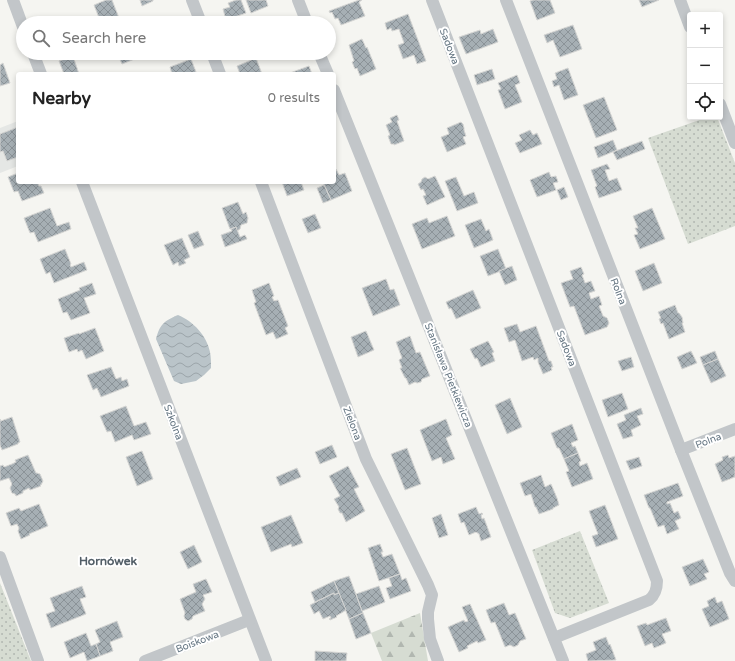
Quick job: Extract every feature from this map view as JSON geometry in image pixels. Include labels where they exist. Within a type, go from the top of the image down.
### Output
[{"type":"street","points":[[13,0],[19,16]]},
{"type":"street","points":[[192,0],[198,16]]},
{"type":"street","points":[[298,0],[304,16]]},
{"type":"street","name":"Sadowa","points":[[432,0],[657,581],[657,589],[654,596],[649,600],[554,638]]},
{"type":"street","name":"Rolna","points":[[506,0],[681,450],[730,573],[735,581]]},
{"type":"street","points":[[680,0],[687,18]]},
{"type":"street","points":[[36,60],[40,72]]},
{"type":"street","points":[[215,60],[219,72]]},
{"type":"street","points":[[322,60],[327,72]]},
{"type":"street","name":"Stanisława Pietkiewicza","points":[[336,95],[563,661]]},
{"type":"street","points":[[723,112],[735,143]]},
{"type":"street","name":"Szkolna","points":[[83,184],[266,661]]},
{"type":"street","name":"Zielona","points":[[262,184],[366,459],[432,595],[428,619],[430,639],[438,661]]},
{"type":"street","name":"Polna","points":[[681,450],[735,429]]},
{"type":"street","points":[[0,557],[38,661]]},
{"type":"street","name":"Boiskowa","points":[[145,661],[249,620]]},
{"type":"shaded area","points":[[16,122],[16,167],[0,173],[0,128]]},
{"type":"green space","points":[[699,120],[718,120],[735,163],[735,226],[688,244],[648,138]]},
{"type":"green space","points":[[580,531],[609,603],[570,618],[555,613],[532,550]]},
{"type":"green space","points":[[0,583],[31,661],[0,661]]},
{"type":"green space","points":[[420,613],[428,661],[382,661],[371,633]]},
{"type":"water","points":[[178,315],[194,325],[203,335],[210,352],[211,360],[211,368],[204,375],[196,381],[181,384],[174,381],[156,339],[161,326],[169,319]]},
{"type":"building","points":[[106,0],[112,0],[118,16],[98,16],[94,5]]},
{"type":"building","points":[[140,0],[153,0],[153,1],[142,6]]},
{"type":"building","points":[[241,0],[246,13],[237,16],[225,16],[223,9],[230,7],[228,3]]},
{"type":"building","points":[[246,0],[266,0],[268,6],[251,13]]},
{"type":"building","points":[[362,0],[359,2],[365,16],[341,25],[338,18],[336,19],[336,16],[334,16],[332,12],[330,13],[329,11]]},
{"type":"building","points":[[550,0],[555,13],[537,20],[530,1]]},
{"type":"building","points":[[639,0],[659,0],[642,7]]},
{"type":"building","points":[[408,14],[426,61],[417,64],[414,55],[403,59],[398,45],[404,43],[399,29],[392,31],[391,28],[387,30],[385,23]]},
{"type":"building","points":[[573,25],[582,49],[560,57],[553,40],[547,43],[544,35]]},
{"type":"building","points":[[493,29],[498,42],[466,54],[459,37],[480,30],[481,34]]},
{"type":"building","points":[[362,39],[376,69],[360,76],[357,68],[355,69],[352,62],[354,61],[349,45]]},
{"type":"building","points":[[74,60],[78,72],[63,72],[59,61]]},
{"type":"building","points":[[120,60],[132,60],[122,64]]},
{"type":"building","points":[[191,60],[196,72],[171,72],[170,67]]},
{"type":"building","points":[[251,60],[257,60],[261,72],[239,72],[237,66]]},
{"type":"building","points":[[3,63],[10,83],[0,86],[0,65]]},
{"type":"building","points":[[309,66],[311,72],[293,72]]},
{"type":"building","points":[[568,68],[578,95],[564,100],[559,85],[554,87],[552,81],[557,79],[555,73]]},
{"type":"building","points":[[492,69],[495,79],[477,85],[474,75]]},
{"type":"building","points":[[517,75],[520,83],[515,85],[522,102],[505,109],[498,90],[501,89],[498,83]]},
{"type":"building","points":[[604,97],[617,130],[596,138],[583,105]]},
{"type":"building","points":[[397,115],[399,120],[397,121],[404,141],[394,145],[391,144],[388,136],[390,135],[386,125],[392,122],[390,118]]},
{"type":"building","points":[[461,122],[463,124],[466,136],[463,137],[466,144],[447,152],[441,137],[449,134],[447,128]]},
{"type":"building","points":[[16,128],[16,158],[7,161],[3,151],[0,152],[0,134]]},
{"type":"building","points":[[530,130],[533,135],[537,133],[542,144],[520,153],[515,143],[522,140],[519,135]]},
{"type":"building","points":[[613,140],[617,150],[598,158],[594,147]]},
{"type":"building","points":[[642,141],[645,149],[617,160],[613,152]]},
{"type":"building","points":[[607,164],[610,169],[605,170],[609,181],[617,178],[622,190],[599,198],[595,187],[597,186],[591,170]]},
{"type":"building","points":[[336,169],[339,175],[345,173],[352,191],[331,200],[324,184],[336,184]]},
{"type":"building","points":[[549,172],[551,177],[556,176],[558,182],[553,183],[556,190],[537,197],[530,180]]},
{"type":"building","points":[[16,174],[16,184],[38,184],[41,186],[44,193],[22,201],[18,191],[14,192],[8,177]]},
{"type":"building","points":[[435,176],[445,197],[427,205],[423,196],[426,195],[418,184],[425,177],[428,179]]},
{"type":"building","points":[[456,177],[464,196],[474,192],[478,203],[457,211],[445,181]]},
{"type":"building","points":[[283,184],[302,184],[304,190],[287,196]]},
{"type":"building","points":[[324,185],[331,200],[323,203],[317,188]]},
{"type":"building","points":[[564,187],[568,197],[561,200],[557,190]]},
{"type":"building","points":[[238,202],[243,214],[246,212],[248,218],[247,223],[241,225],[240,229],[237,231],[236,227],[230,229],[222,208]]},
{"type":"building","points":[[50,208],[57,226],[69,222],[71,229],[38,242],[34,232],[30,233],[24,218]]},
{"type":"building","points":[[652,208],[665,239],[640,249],[634,235],[638,234],[635,228],[638,228],[633,216]]},
{"type":"building","points":[[315,214],[321,228],[308,233],[302,219]]},
{"type":"building","points":[[447,216],[455,236],[422,249],[412,224],[427,218],[429,223]]},
{"type":"building","points":[[481,219],[486,231],[489,229],[493,240],[474,248],[465,225]]},
{"type":"building","points":[[236,227],[240,237],[245,235],[247,239],[225,247],[221,235],[232,231],[231,229]]},
{"type":"building","points":[[198,231],[204,245],[194,249],[188,235]]},
{"type":"building","points":[[182,238],[190,257],[184,260],[186,263],[179,266],[178,262],[173,265],[164,245]]},
{"type":"building","points":[[65,249],[71,267],[84,262],[87,270],[54,283],[50,272],[46,274],[40,259]]},
{"type":"building","points":[[498,249],[506,269],[488,276],[480,256]]},
{"type":"building","points":[[654,263],[662,283],[643,291],[635,271]]},
{"type":"building","points":[[512,266],[517,280],[505,285],[499,271]]},
{"type":"building","points":[[581,267],[584,274],[582,275],[585,283],[591,281],[595,291],[589,293],[591,299],[599,296],[602,305],[599,306],[603,316],[607,318],[609,323],[607,327],[585,335],[574,306],[570,307],[561,283],[573,279],[570,271]]},
{"type":"building","points":[[386,279],[390,290],[394,289],[400,305],[373,316],[362,288]]},
{"type":"building","points":[[92,283],[96,294],[84,298],[90,313],[71,320],[67,312],[63,313],[58,299],[80,290],[79,288]]},
{"type":"building","points":[[269,283],[274,296],[272,297],[274,301],[278,300],[288,326],[285,328],[288,334],[276,339],[273,332],[266,335],[254,303],[256,302],[252,290]]},
{"type":"building","points":[[473,290],[481,308],[456,319],[451,308],[449,309],[446,302]]},
{"type":"building","points":[[675,305],[678,313],[682,317],[685,332],[669,339],[663,323],[661,324],[659,319],[661,318],[658,312]]},
{"type":"building","points":[[517,324],[520,332],[536,326],[549,361],[551,361],[553,367],[551,367],[552,370],[543,374],[538,358],[534,360],[533,357],[522,361],[515,340],[509,342],[504,328]]},
{"type":"building","points":[[95,328],[104,351],[86,359],[82,350],[78,352],[77,349],[69,352],[64,338]]},
{"type":"building","points":[[366,331],[374,350],[358,357],[351,337]]},
{"type":"building","points":[[410,336],[416,353],[420,352],[430,376],[422,379],[421,382],[415,382],[409,385],[400,368],[402,368],[399,360],[402,358],[396,342]]},
{"type":"building","points":[[488,341],[494,352],[492,353],[495,361],[481,367],[477,358],[475,359],[470,349]]},
{"type":"building","points":[[691,351],[697,363],[682,369],[677,357]]},
{"type":"building","points":[[715,351],[718,359],[703,365],[700,357]]},
{"type":"building","points":[[631,357],[634,367],[622,371],[618,361]]},
{"type":"building","points":[[718,359],[726,376],[711,383],[703,365]]},
{"type":"building","points":[[111,367],[116,379],[121,377],[122,381],[127,379],[129,386],[101,397],[97,388],[93,390],[87,375]]},
{"type":"building","points":[[622,393],[628,409],[608,417],[602,400]]},
{"type":"building","points":[[510,398],[522,427],[507,434],[495,405]]},
{"type":"building","points":[[126,406],[134,426],[146,422],[151,434],[134,440],[132,435],[115,442],[111,431],[107,432],[100,416]]},
{"type":"building","points":[[641,408],[643,414],[637,416],[641,425],[631,430],[633,436],[623,439],[617,424],[626,420],[624,415]]},
{"type":"building","points":[[12,417],[20,442],[2,450],[0,445],[0,419],[1,421]]},
{"type":"building","points":[[446,419],[452,435],[446,438],[455,459],[443,464],[441,457],[432,461],[420,430]]},
{"type":"building","points":[[572,424],[578,440],[571,443],[573,447],[575,446],[578,453],[564,459],[559,448],[557,448],[551,433]]},
{"type":"building","points":[[332,445],[337,457],[320,464],[315,452]]},
{"type":"building","points":[[407,448],[421,484],[405,490],[391,454]]},
{"type":"building","points":[[142,451],[153,479],[137,486],[126,457]]},
{"type":"building","points":[[578,453],[581,461],[579,462],[580,466],[587,463],[593,479],[572,487],[566,472],[569,471],[564,459]]},
{"type":"building","points":[[28,455],[36,473],[40,474],[43,481],[40,485],[41,486],[30,490],[29,488],[16,496],[12,493],[10,488],[12,484],[9,478],[0,481],[0,466],[3,465],[4,467],[12,464],[16,462],[15,460]]},
{"type":"building","points":[[728,455],[729,458],[735,456],[735,477],[722,482],[715,464],[723,460],[722,457]]},
{"type":"building","points":[[639,457],[642,466],[630,470],[626,461]]},
{"type":"building","points":[[348,466],[359,487],[354,489],[365,511],[346,522],[334,499],[340,496],[329,476]]},
{"type":"building","points":[[297,468],[301,477],[280,486],[276,477]]},
{"type":"building","points":[[541,475],[545,487],[551,484],[559,505],[539,514],[531,494],[525,496],[520,483]]},
{"type":"building","points":[[678,483],[683,496],[667,502],[667,504],[670,503],[674,513],[678,511],[681,518],[675,521],[679,529],[667,534],[664,525],[658,527],[644,495]]},
{"type":"building","points":[[39,504],[48,526],[21,539],[17,524],[11,526],[6,513],[19,508],[21,511]]},
{"type":"building","points":[[605,505],[618,539],[596,547],[592,536],[598,534],[589,511]]},
{"type":"building","points":[[476,507],[479,514],[483,514],[481,515],[482,519],[484,518],[491,537],[481,541],[479,534],[476,532],[469,535],[464,522],[461,523],[458,514]]},
{"type":"building","points":[[441,514],[448,535],[439,538],[432,518]]},
{"type":"building","points":[[291,515],[303,543],[292,547],[291,544],[271,552],[261,527]]},
{"type":"building","points":[[380,544],[383,557],[392,554],[400,574],[379,581],[368,548]]},
{"type":"building","points":[[194,545],[202,562],[188,569],[180,552]]},
{"type":"building","points":[[703,559],[709,572],[704,574],[707,579],[690,586],[682,567]]},
{"type":"building","points":[[400,574],[402,580],[406,578],[411,591],[390,599],[386,588],[392,586],[389,578]]},
{"type":"building","points":[[349,576],[363,613],[349,619],[334,581]]},
{"type":"building","points":[[206,579],[212,592],[203,595],[205,599],[202,604],[205,611],[193,616],[192,619],[188,621],[185,619],[185,613],[180,599],[196,592],[193,584]]},
{"type":"building","points":[[334,581],[339,593],[334,595],[334,593],[315,602],[311,592]]},
{"type":"building","points":[[82,586],[86,597],[80,599],[86,614],[51,628],[46,614],[55,611],[50,598]]},
{"type":"building","points":[[379,586],[385,602],[362,611],[356,594]]},
{"type":"building","points":[[334,593],[334,595],[339,593],[346,610],[330,620],[330,616],[323,619],[319,611],[314,614],[310,605]]},
{"type":"building","points":[[715,597],[717,603],[722,601],[729,619],[710,627],[702,609],[709,606],[707,601]]},
{"type":"building","points":[[504,603],[509,615],[515,613],[526,639],[520,641],[518,645],[514,647],[510,645],[505,647],[495,622],[491,623],[486,610]]},
{"type":"building","points":[[470,604],[486,640],[478,643],[477,641],[467,646],[468,648],[459,652],[448,627],[464,620],[465,622],[468,621],[462,607]]},
{"type":"building","points":[[363,613],[371,633],[356,639],[349,619]]},
{"type":"building","points":[[666,618],[671,631],[662,634],[666,643],[654,648],[652,643],[645,646],[637,626],[646,623],[647,625]]},
{"type":"building","points":[[117,621],[123,637],[110,642],[113,651],[100,656],[96,644],[100,642],[95,630]]},
{"type":"building","points":[[86,633],[91,646],[96,644],[100,656],[87,661],[84,652],[70,658],[64,642]]},
{"type":"building","points":[[606,637],[616,660],[588,661],[586,654],[596,650],[593,642]]},
{"type":"building","points":[[315,651],[347,653],[346,661],[315,661]]},
{"type":"district","name":"Hornówek","points":[[108,561]]}]
